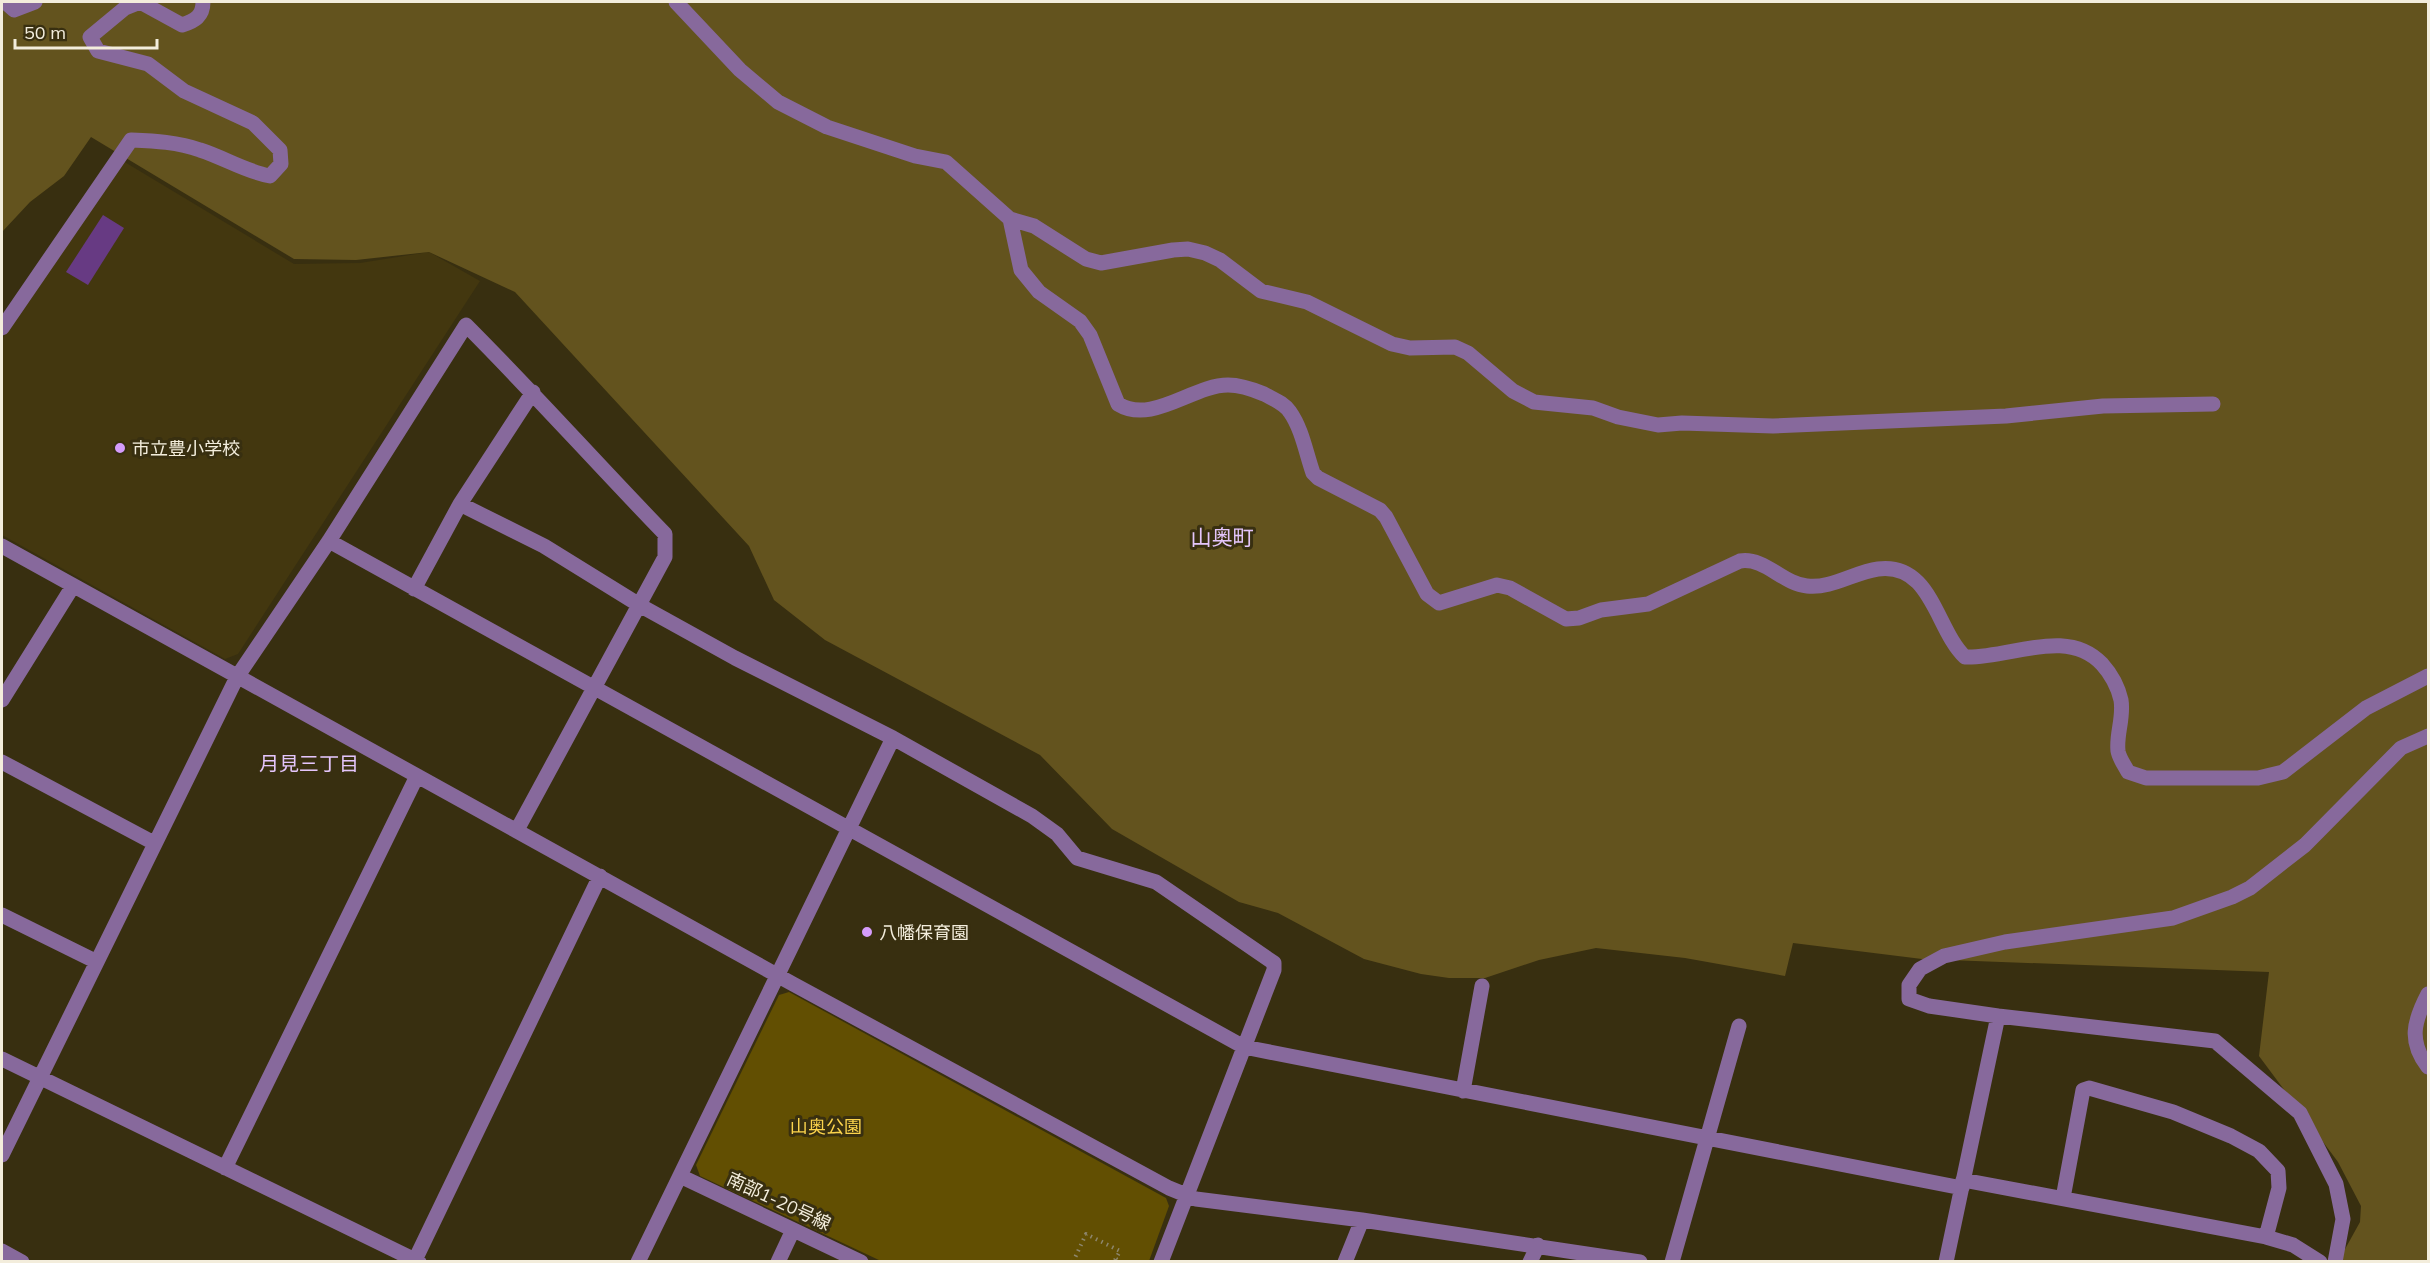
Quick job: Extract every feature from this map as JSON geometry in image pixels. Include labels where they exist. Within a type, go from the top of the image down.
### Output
[{"type":"street","points":[[5,2],[15,10],[35,2]]},
{"type":"street","points":[[2,328],[131,140],[161,141],[200,149],[248,172],[270,176],[281,164],[280,150],[253,123],[184,91],[148,64],[98,51],[90,37],[125,8],[140,2],[182,25],[194,21],[202,13],[203,2]]},
{"type":"street","points":[[676,2],[740,70],[778,102],[827,127],[915,156],[946,162],[1010,219],[1034,226],[1086,259],[1101,263],[1188,249],[1205,253],[1220,260],[1261,291],[1307,302],[1392,344],[1410,348],[1455,347],[1468,353],[1512,391],[1534,402],[1593,408],[1618,417],[1658,425],[1682,423],[1773,426],[2006,416],[2103,406],[2213,404]]},
{"type":"street","points":[[1010,219],[1022,270],[1039,292],[1080,321],[1090,335],[1118,404],[1136,410],[1155,407],[1229,385],[1249,387],[1282,403],[1297,426],[1317,478],[1380,510],[1386,517],[1427,594],[1439,603],[1497,585],[1518,592],[1566,619],[1579,618],[1601,610],[1648,604],[1740,561],[1756,562],[1805,586],[1817,586],[1879,569],[1896,570],[1916,579],[1930,598],[1957,650],[1965,657],[1983,658],[2061,645],[2077,646],[2092,654],[2108,670],[2119,692],[2123,710],[2118,752],[2128,772],[2146,778],[2258,778],[2283,772],[2366,708],[2428,676]]},
{"type":"street","points":[[2,1155],[38,1077],[237,678],[329,541],[466,325],[533,392],[570,436],[665,534],[665,557],[641,606],[593,688],[517,830]]},
{"type":"street","points":[[414,589],[460,504],[533,392]]},
{"type":"street","points":[[460,504],[544,546],[641,606],[735,658],[893,738],[1032,816],[1057,834],[1077,858],[1156,882],[1274,963],[1274,970],[1161,1262]]},
{"type":"street","points":[[329,541],[1244,1047],[1708,1137],[1962,1184],[2063,1198],[2266,1237],[2293,1245],[2325,1261],[2343,1219],[2336,1184],[2300,1113],[2215,1041],[1929,1006],[1909,999],[1909,985],[1920,969],[1944,956],[2005,942],[2173,918],[2232,897],[2250,888],[2305,845],[2401,748],[2428,736]]},
{"type":"street","points":[[2,546],[777,975],[1186,1196],[1538,1245],[1640,1262]]},
{"type":"street","points":[[2,700],[73,586]]},
{"type":"street","points":[[638,1262],[893,738]]},
{"type":"street","points":[[2,762],[154,843]]},
{"type":"street","points":[[225,1168],[417,776]]},
{"type":"street","points":[[2,1059],[417,1261],[600,876]]},
{"type":"street","points":[[2,915],[95,962]]},
{"type":"street","points":[[1463,1091],[1482,986]]},
{"type":"street","points":[[2428,994],[2418,1013],[2414,1039],[2428,1066]]},
{"type":"street","points":[[1946,1262],[1998,1016]]},
{"type":"street","points":[[1672,1262],[1739,1026]]},
{"type":"street","points":[[2063,1198],[2083,1090],[2089,1088],[2173,1112],[2231,1136],[2259,1151],[2278,1172],[2278,1188],[2266,1237]]},
{"type":"street","name":"南部1-20号線","points":[[680,1176],[861,1262]]},
{"type":"street","points":[[1345,1262],[1362,1220]]},
{"type":"street","points":[[778,1262],[793,1230]]},
{"type":"street","points":[[1530,1262],[1538,1245]]},
{"type":"street","points":[[2,1251],[22,1262]]},
{"type":"path","points":[[1073,1262],[1086,1234],[1120,1251],[1115,1260],[1121,1262]]},
{"type":"shaded area","points":[[2,2],[2428,2],[2428,1261],[2339,1260],[2360,1222],[2361,1206],[2338,1162],[2259,1056],[2269,972],[1922,959],[1793,943],[1785,976],[1685,958],[1596,948],[1539,960],[1485,978],[1449,978],[1421,974],[1364,959],[1278,913],[1239,902],[1112,829],[1040,755],[825,640],[774,600],[749,546],[515,292],[429,252],[356,260],[294,259],[91,137],[64,176],[30,202],[2,232]]},
{"type":"shaded area","points":[[123,161],[294,264],[360,263],[429,252],[480,281],[238,654],[225,659],[2,535],[2,339]]},
{"type":"shaded area","points":[[103,215],[124,228],[88,285],[66,272]]},
{"type":"green space","name":"山奥公園","points":[[789,992],[1166,1198],[1169,1206],[1149,1261],[881,1261],[700,1176],[696,1165],[779,995]]},
{"type":"place","name":"市立豊小学校","points":[[120,448]]},
{"type":"place","name":"八幡保育園","points":[[867,932]]},
{"type":"district","name":"山奥町","points":[[1222,537]]},
{"type":"district","name":"月見三丁目","points":[[309,763]]}]
